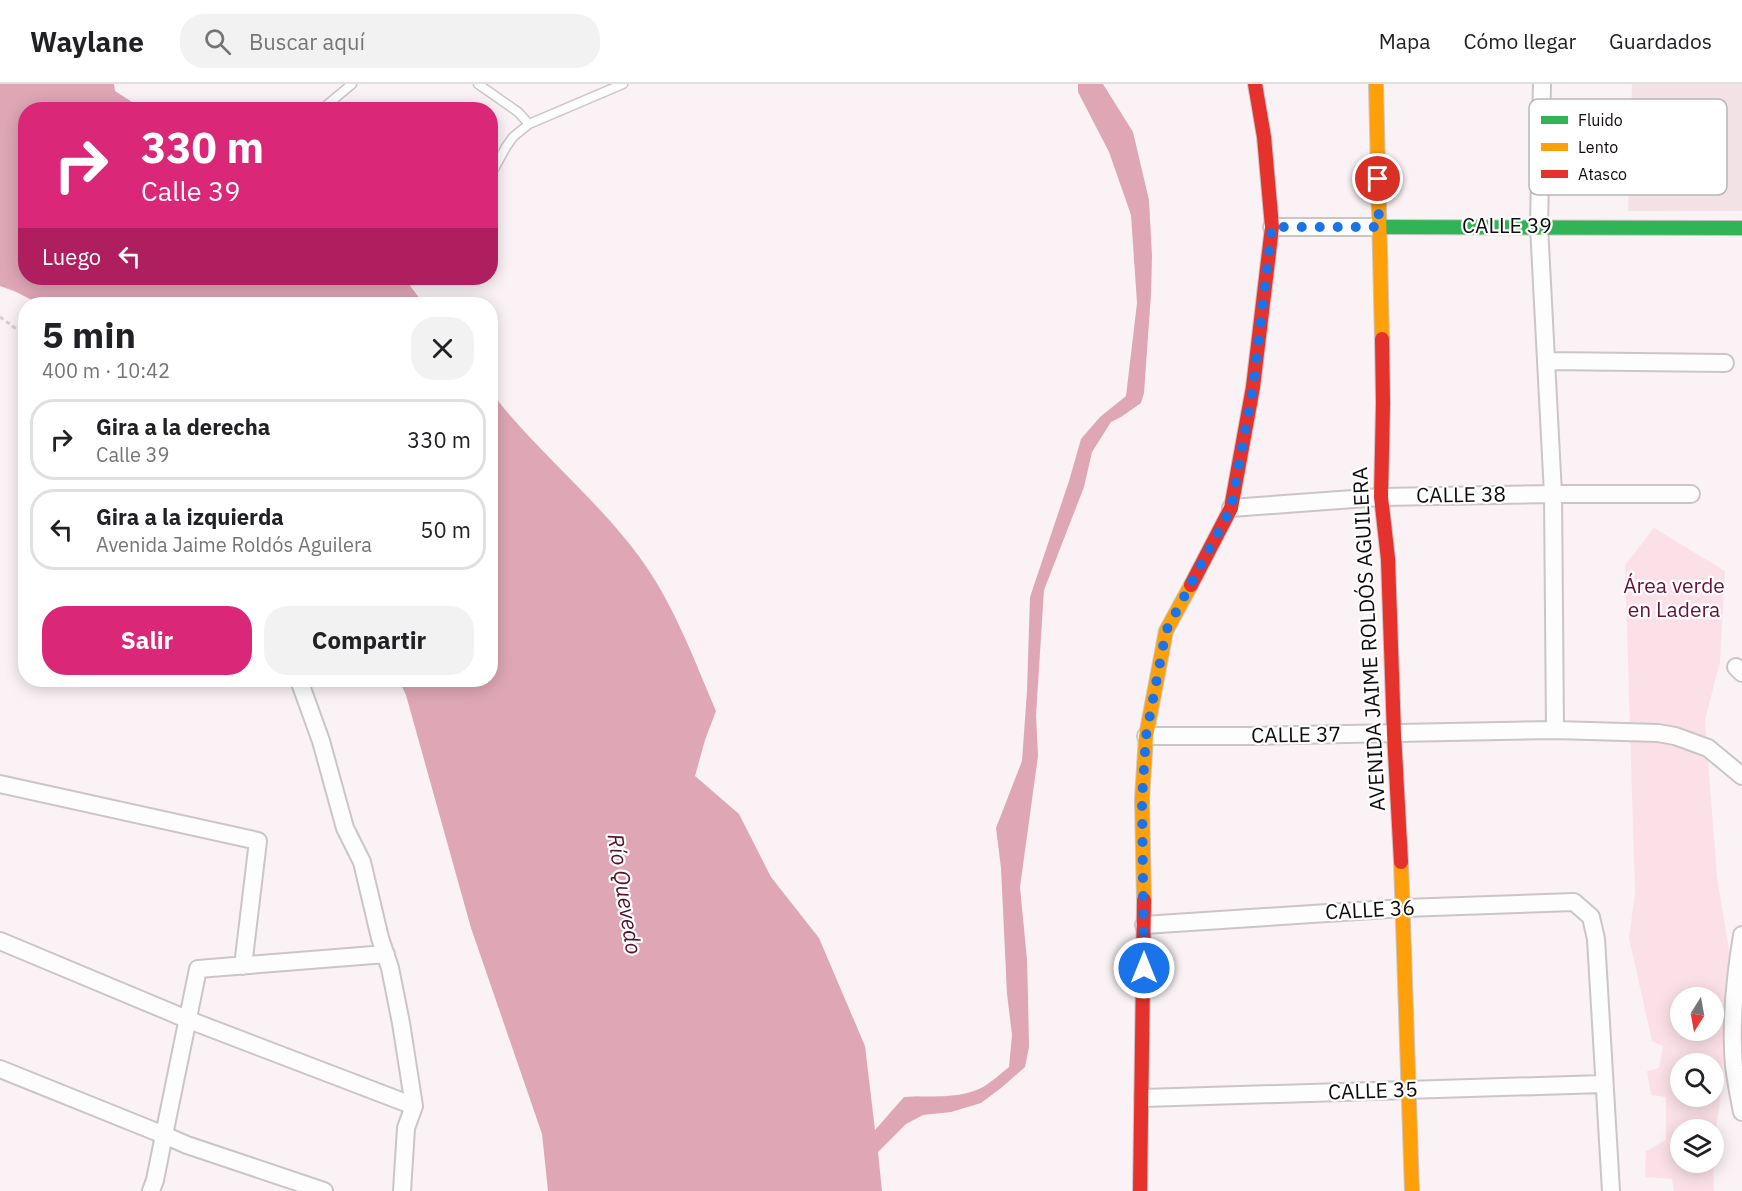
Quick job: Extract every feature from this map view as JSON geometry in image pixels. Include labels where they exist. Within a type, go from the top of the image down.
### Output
[{"type":"street","points":[[1140,1191],[1144,925],[1142,799],[1146,736],[1166,631],[1231,508],[1253,387],[1272,227],[1264,137],[1255,84]]},
{"type":"street","name":"AVENIDA JAIME ROLDÓS AGUILERA","points":[[1376,84],[1383,403],[1382,497],[1388,559],[1394,734],[1404,908],[1411,1090],[1412,1191]]},
{"type":"street","points":[[1542,84],[1542,99]]},
{"type":"street","points":[[1540,195],[1539,226],[1552,494],[1555,730]]},
{"type":"street","name":"CALLE 39","points":[[1272,227],[1742,228]]},
{"type":"street","points":[[1546,361],[1725,363]]},
{"type":"street","name":"CALLE 38","points":[[1231,508],[1382,497],[1691,494]]},
{"type":"street","points":[[302,687],[321,741],[345,828],[362,862],[401,1023],[414,1106],[406,1128],[403,1147],[402,1191]]},
{"type":"street","name":"CALLE 37","points":[[1146,736],[1555,730],[1675,736],[1708,748],[1742,776]]},
{"type":"street","points":[[0,784],[258,841],[243,966]]},
{"type":"street","name":"CALLE 36","points":[[1144,925],[1404,908],[1574,902],[1591,917],[1596,939],[1604,1084]]},
{"type":"street","points":[[1742,935],[1735,982],[1733,1025],[1734,1065],[1742,1112]]},
{"type":"street","points":[[0,941],[189,1020],[414,1106]]},
{"type":"street","points":[[150,1191],[155,1180],[198,969],[386,954]]},
{"type":"street","points":[[0,1069],[187,1146],[324,1191]]},
{"type":"street","points":[[1604,1084],[1611,1191]]},
{"type":"street","name":"CALLE 35","points":[[1143,1098],[1604,1084]]},
{"type":"lane","points":[[331,102],[352,84]]},
{"type":"lane","points":[[478,84],[518,112],[529,124]]},
{"type":"lane","points":[[498,162],[513,137],[529,124],[623,84]]},
{"type":"path","points":[[0,316],[18,330]]},
{"type":"shaded area","points":[[1632,84],[1742,84],[1742,211],[1628,211],[1629,195],[1727,195],[1727,99],[1632,99]]},
{"type":"green space","name":"Área verde en Ladera","points":[[1654,528],[1725,571],[1720,662],[1705,720],[1717,877],[1733,973],[1725,1004],[1724,1031],[1724,987],[1670,987],[1670,1041],[1724,1041],[1723,1053],[1670,1053],[1670,1107],[1719,1107],[1717,1119],[1670,1119],[1670,1173],[1714,1173],[1714,1191],[1674,1191],[1672,1179],[1645,1177],[1646,1151],[1666,1140],[1666,1097],[1651,1095],[1647,1071],[1659,1068],[1663,1046],[1652,1041],[1629,938],[1635,893],[1625,565]]},
{"type":"water","points":[[0,84],[114,84],[115,91],[132,102],[18,102],[18,285],[409,285],[419,297],[26,297],[0,286]]},
{"type":"water","name":"Río Quevedo","points":[[1078,84],[1103,84],[1133,132],[1149,200],[1152,256],[1151,294],[1144,393],[1141,403],[1111,422],[1092,452],[1084,487],[1044,590],[1036,715],[1038,756],[1020,887],[1027,960],[1029,1047],[1025,1067],[981,1103],[951,1112],[923,1115],[906,1124],[878,1152],[882,1191],[548,1191],[542,1134],[471,928],[402,687],[498,687],[498,401],[526,434],[621,533],[650,573],[672,611],[716,711],[695,776],[739,814],[771,877],[819,938],[865,1046],[875,1130],[904,1097],[964,1094],[983,1087],[1009,1067],[1012,1035],[1007,994],[1001,868],[996,828],[1022,761],[1030,597],[1081,439],[1100,417],[1126,396],[1137,303],[1131,215],[1109,152],[1078,92]]},
{"type":"traffic: fast","points":[[1379,227],[1742,228]]},
{"type":"traffic: slow","points":[[1376,84],[1382,339]]},
{"type":"traffic: slow","points":[[1144,900],[1142,799],[1146,736],[1166,631],[1191,585]]},
{"type":"traffic: slow","points":[[1401,862],[1412,1191]]},
{"type":"traffic: jam","points":[[1191,585],[1231,508],[1253,387],[1272,227],[1264,137],[1255,84]]},
{"type":"traffic: jam","points":[[1382,339],[1381,497],[1388,559],[1401,862]]},
{"type":"traffic: jam","points":[[1140,1191],[1144,900]]},
{"type":"route","points":[[1144,968],[1142,799],[1146,736],[1166,631],[1231,508],[1253,387],[1272,227],[1379,227],[1378,179]]}]
